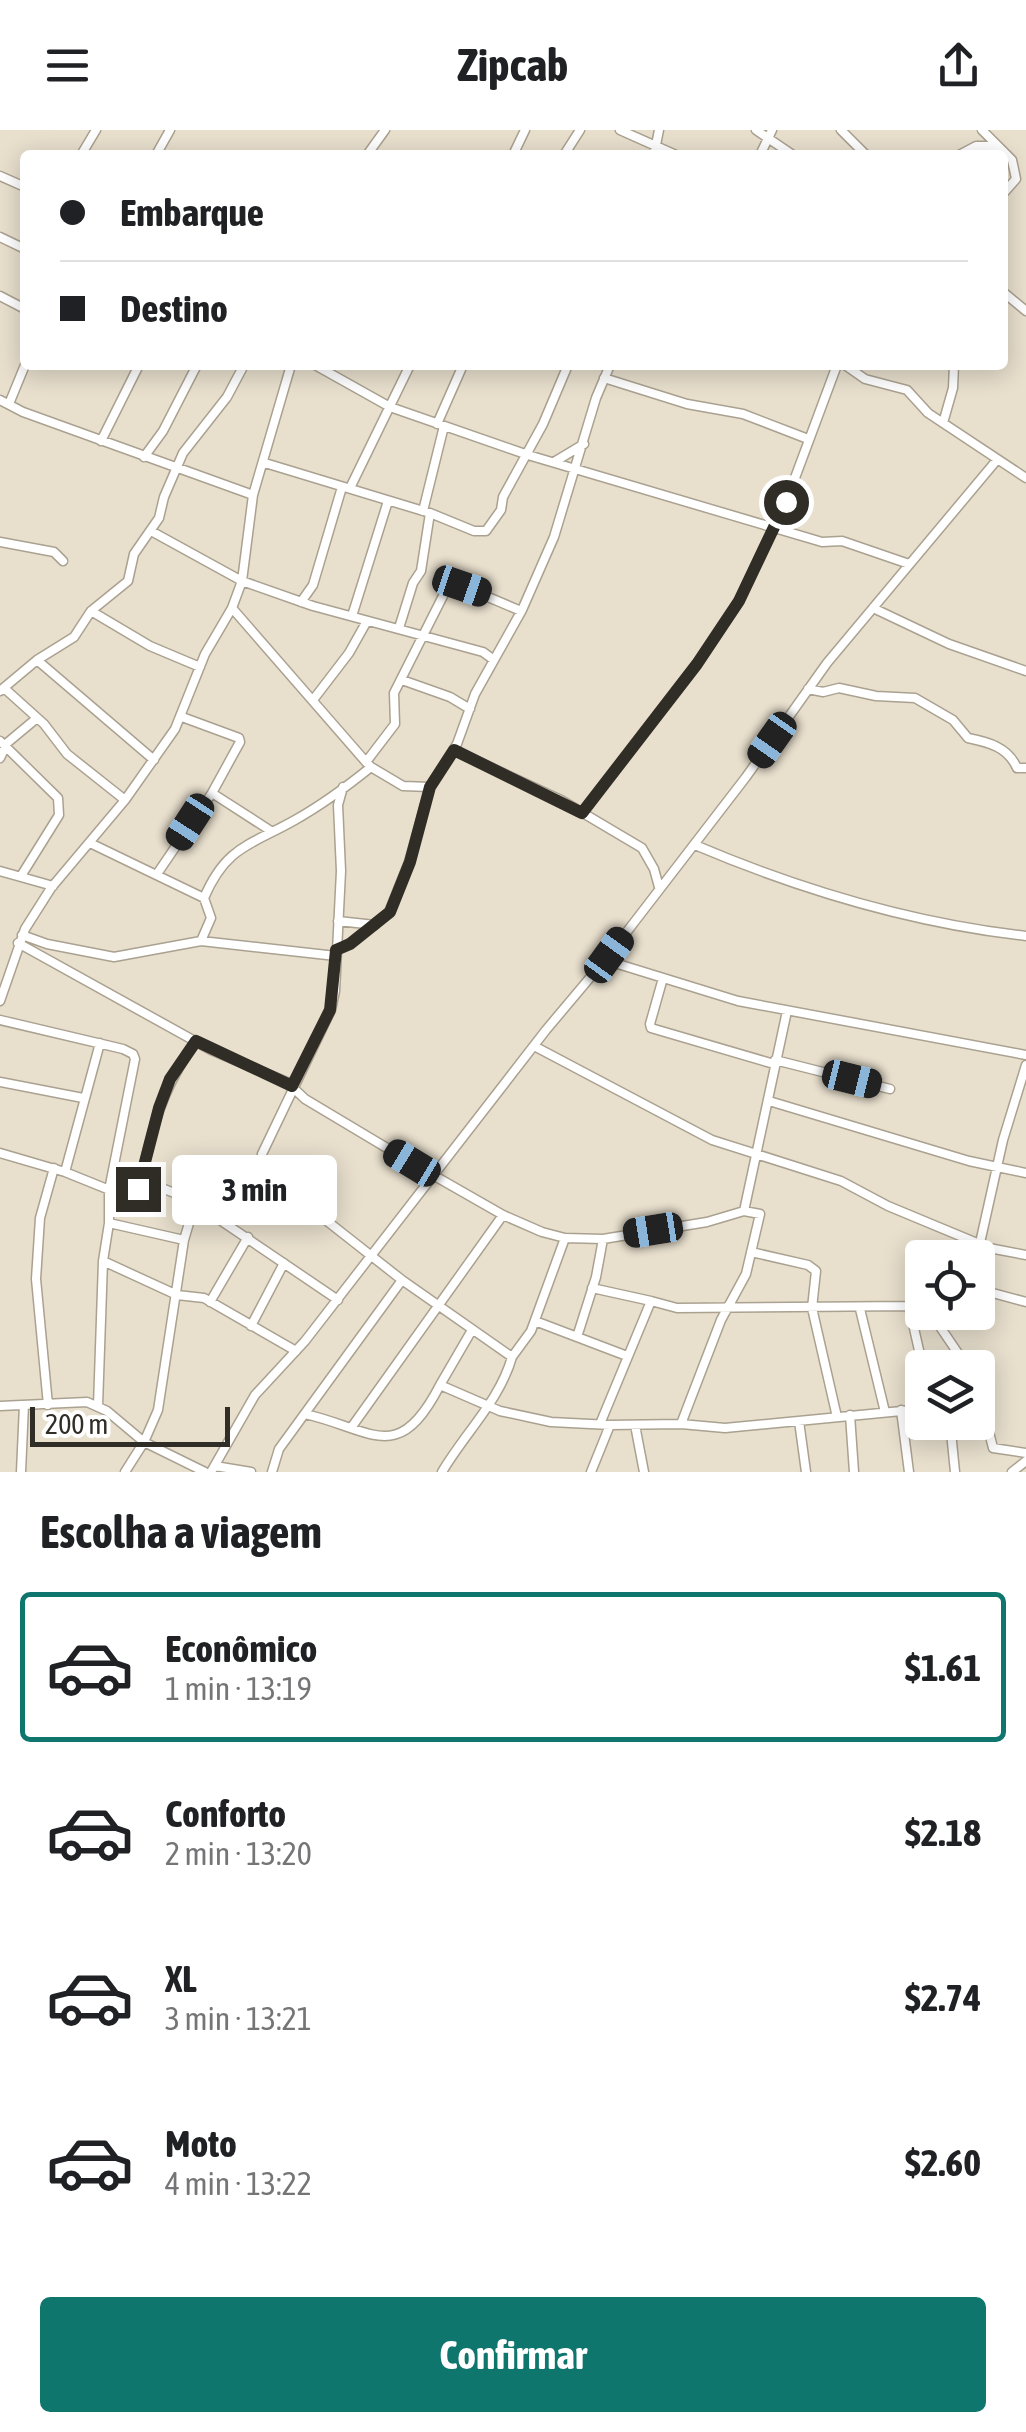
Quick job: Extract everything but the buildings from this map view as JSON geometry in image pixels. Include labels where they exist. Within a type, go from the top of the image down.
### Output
[{"type":"street","points":[[620,130],[656,150],[659,130]]},
{"type":"street","points":[[756,130],[771,134]]},
{"type":"street","points":[[842,130],[861,150]]},
{"type":"street","points":[[982,130],[1001,150]]},
{"type":"street","points":[[968,150],[996,146]]},
{"type":"street","points":[[1008,156],[1016,179],[1008,188]]},
{"type":"street","points":[[22,370],[5,402],[176,470],[253,495]]},
{"type":"street","points":[[101,441],[136,370]]},
{"type":"street","points":[[144,457],[163,431],[194,370]]},
{"type":"street","points":[[125,800],[67,754],[37,718],[2,690],[37,660],[74,637],[92,611],[128,581],[134,554],[151,531],[183,453],[227,398],[241,370]]},
{"type":"street","points":[[0,1001],[5,969],[20,939],[54,886],[125,800],[182,717],[200,667],[242,581],[253,495],[290,370]]},
{"type":"street","points":[[325,370],[390,408],[526,454],[822,542],[842,541],[909,564]]},
{"type":"street","points":[[301,602],[313,585],[346,487],[408,370]]},
{"type":"street","points":[[399,628],[413,583],[421,571],[426,512],[441,425],[460,370]]},
{"type":"street","points":[[264,463],[426,512],[474,531],[486,531],[501,510],[503,498],[543,424],[566,370]]},
{"type":"street","points":[[20,939],[114,957],[201,940],[336,953],[390,912],[410,862],[430,787],[454,750],[554,537],[608,370]]},
{"type":"street","points":[[582,813],[697,664],[739,601],[774,527],[835,370]]},
{"type":"street","points":[[852,370],[865,379],[907,390],[928,413],[1026,478]]},
{"type":"street","points":[[943,423],[954,370]]},
{"type":"street","points":[[604,378],[687,404],[743,414],[808,440]]},
{"type":"street","points":[[554,462],[584,444]]},
{"type":"street","points":[[210,1470],[247,1406],[372,1258],[694,845],[808,689],[996,461]]},
{"type":"street","points":[[352,616],[388,501]]},
{"type":"street","points":[[151,531],[242,581],[301,602],[483,652],[494,660]]},
{"type":"street","points":[[0,542],[54,552],[64,561]]},
{"type":"street","points":[[313,585],[318,607]]},
{"type":"street","points":[[201,940],[211,918],[204,898],[212,879],[233,852],[300,818],[369,764],[394,724],[393,697],[445,590],[451,586],[484,593],[521,611]]},
{"type":"street","points":[[232,608],[369,764],[403,786],[430,787]]},
{"type":"street","points":[[872,608],[948,644],[1026,671]]},
{"type":"street","points":[[92,611],[150,646],[200,667]]},
{"type":"street","points":[[313,700],[349,653],[368,620]]},
{"type":"street","points":[[37,660],[154,760]]},
{"type":"street","points":[[402,680],[450,697],[470,709]]},
{"type":"street","points":[[808,689],[823,692],[839,688],[876,696],[914,698],[952,720],[968,738],[991,742],[1013,758],[1017,768],[1026,768]]},
{"type":"street","points":[[157,874],[239,747],[239,738],[182,717]]},
{"type":"street","points":[[0,758],[2,744],[37,718]]},
{"type":"street","points":[[2,744],[60,804],[59,815],[21,876]]},
{"type":"street","points":[[454,750],[582,813],[642,848],[659,887]]},
{"type":"street","points":[[343,787],[338,805],[341,872],[330,1010],[260,1162],[263,1179],[272,1189],[313,1210],[372,1258],[512,1358]]},
{"type":"street","points":[[212,793],[272,831]]},
{"type":"street","points":[[90,843],[204,898]]},
{"type":"street","points":[[694,845],[745,866],[890,913],[1026,936]]},
{"type":"street","points":[[0,871],[54,886]]},
{"type":"street","points":[[338,921],[375,925]]},
{"type":"street","points":[[20,939],[196,1041],[292,1086],[305,1099],[503,1215],[565,1238],[603,1239],[707,1222],[744,1211],[760,1214],[737,1294],[726,1308],[681,1424]]},
{"type":"street","points":[[605,960],[738,1002],[1026,1055]]},
{"type":"street","points":[[664,978],[652,1028],[890,1089]]},
{"type":"street","points":[[744,1211],[787,1011]]},
{"type":"street","points":[[0,1020],[123,1049],[135,1059],[109,1190],[110,1223],[102,1261],[98,1406]]},
{"type":"street","points":[[0,1154],[132,1194],[142,1180],[170,1079],[196,1041]]},
{"type":"street","points":[[66,1172],[100,1044]]},
{"type":"street","points":[[534,1046],[691,1130],[841,1181],[888,1206],[970,1240]]},
{"type":"street","points":[[981,1240],[1026,1065]]},
{"type":"street","points":[[0,1082],[84,1098]]},
{"type":"street","points":[[769,1101],[1026,1172]]},
{"type":"street","points":[[48,1405],[36,1280],[41,1210],[54,1168]]},
{"type":"street","points":[[142,1180],[195,1203],[338,1300]]},
{"type":"street","points":[[125,1472],[158,1410],[184,1240],[195,1203]]},
{"type":"street","points":[[352,1428],[503,1215]]},
{"type":"street","points":[[110,1223],[184,1240]]},
{"type":"street","points":[[210,1302],[248,1237]]},
{"type":"street","points":[[442,1472],[500,1391],[512,1358],[534,1320],[565,1238]]},
{"type":"street","points":[[577,1336],[603,1239]]},
{"type":"street","points":[[995,1249],[1026,1255]]},
{"type":"street","points":[[752,1252],[816,1271],[812,1308],[836,1417]]},
{"type":"street","points":[[102,1261],[177,1295],[194,1295],[210,1302],[296,1351]]},
{"type":"street","points":[[251,1326],[284,1263]]},
{"type":"street","points":[[272,1472],[279,1449],[402,1280]]},
{"type":"street","points":[[592,1288],[677,1308],[905,1306]]},
{"type":"street","points":[[995,1293],[1026,1302]]},
{"type":"street","points":[[591,1472],[627,1356],[651,1301]]},
{"type":"street","points":[[860,1309],[885,1412]]},
{"type":"street","points":[[534,1320],[627,1356]]},
{"type":"street","points":[[305,1414],[372,1436],[400,1434],[411,1427],[472,1330]]},
{"type":"street","points":[[440,1385],[500,1412],[544,1421],[725,1428],[905,1410]]},
{"type":"street","points":[[0,1406],[87,1402],[98,1406],[144,1442],[210,1470],[251,1472]]},
{"type":"street","points":[[21,1472],[24,1405]]},
{"type":"street","points":[[901,1410],[909,1472]]},
{"type":"street","points":[[850,1416],[854,1472]]},
{"type":"street","points":[[800,1421],[806,1472]]},
{"type":"street","points":[[636,1425],[644,1472]]},
{"type":"street","points":[[952,1440],[955,1472]]},
{"type":"street","points":[[990,1440],[992,1448],[1026,1452]]},
{"type":"street","points":[[1012,1472],[1026,1461]]},
{"type":"route","points":[[138,1189],[170,1079],[196,1041],[292,1086],[330,1010],[335,991],[336,950],[350,944],[390,912],[410,862],[430,787],[454,750],[582,813],[697,664],[739,601],[786,502]]}]
